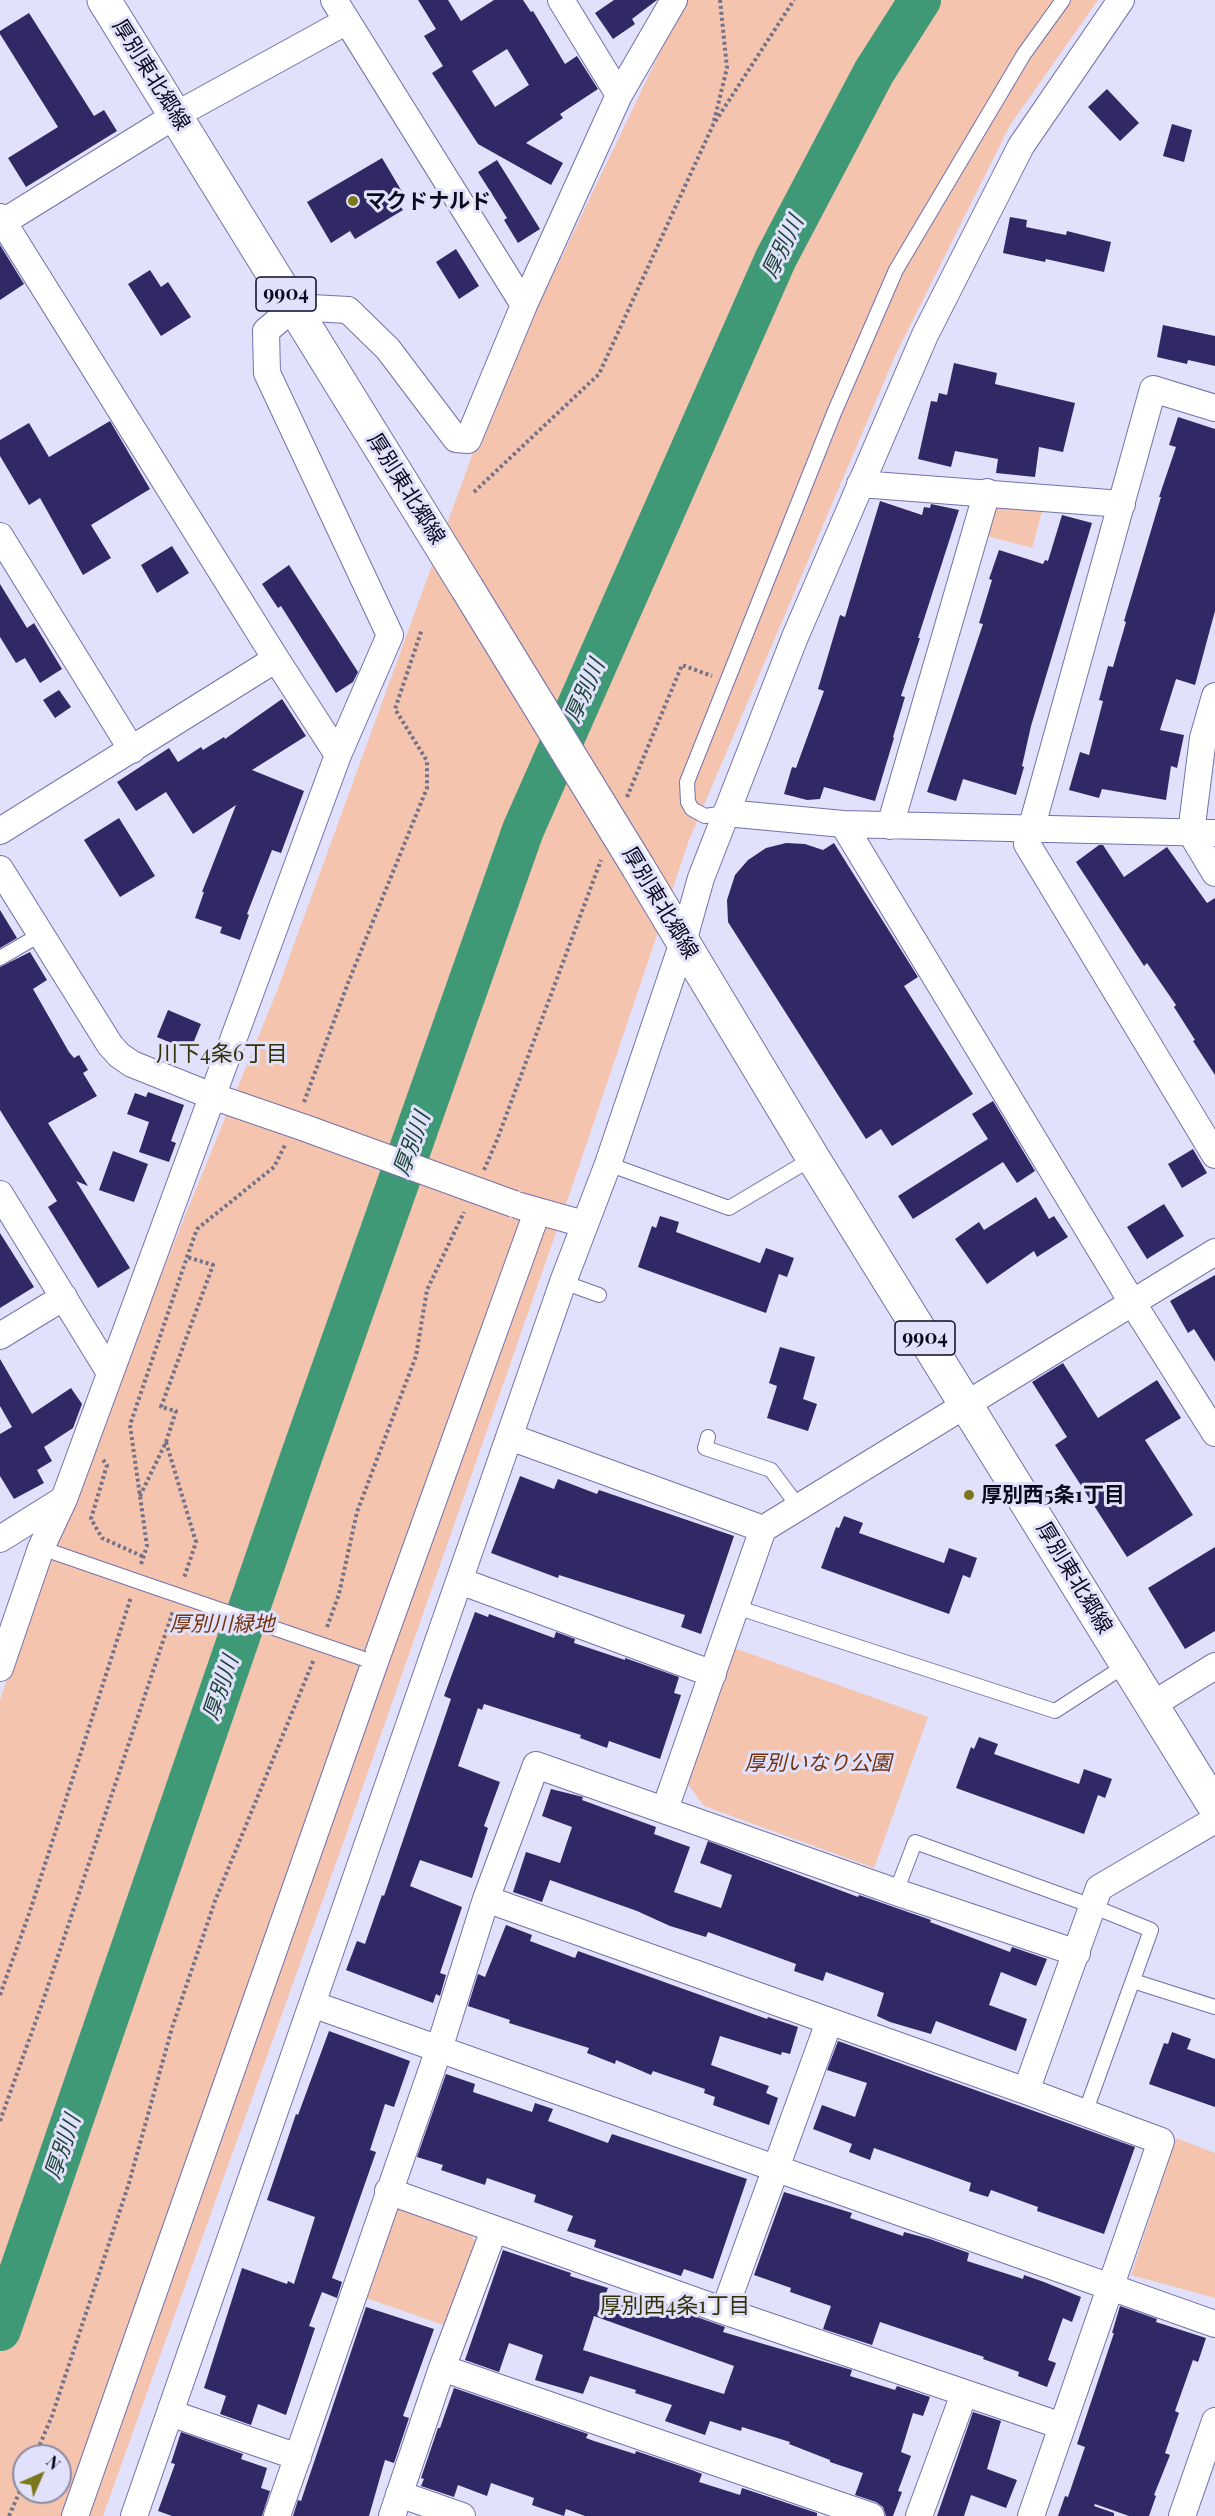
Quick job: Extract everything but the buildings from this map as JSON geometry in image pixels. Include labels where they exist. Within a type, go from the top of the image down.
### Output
[{"type":"main road","name":"厚別東北郷線","points":[[104,0],[638,867],[813,1158],[1215,1807]]},
{"type":"street","points":[[561,0],[619,95]]},
{"type":"street","points":[[0,1668],[41,1548],[64,1499],[85,1443],[338,755],[390,635],[267,373],[266,331],[294,307],[348,310],[388,349],[456,439],[468,440],[524,305],[619,95],[674,0]]},
{"type":"street","points":[[134,2516],[563,1282],[608,1164],[683,942],[701,878],[795,637],[925,335],[1021,147],[1121,0]]},
{"type":"street","points":[[338,755],[1,221],[176,115],[340,11],[524,305]]},
{"type":"street","points":[[1215,408],[1153,389],[1027,844],[1215,1155]]},
{"type":"street","points":[[860,484],[1122,504]]},
{"type":"street","points":[[890,826],[987,492]]},
{"type":"street","points":[[0,536],[132,750]]},
{"type":"street","points":[[0,831],[276,660]]},
{"type":"street","points":[[1215,696],[1203,738],[1203,833],[1215,873]]},
{"type":"street","points":[[726,813],[890,826],[1203,833]]},
{"type":"street","points":[[843,824],[1132,1302],[1211,1418]]},
{"type":"street","points":[[0,868],[110,1045],[132,1064],[212,1096],[526,1208],[584,1224]]},
{"type":"street","points":[[0,1194],[110,1373]]},
{"type":"street","points":[[75,2516],[526,1208]]},
{"type":"street","points":[[665,1809],[763,1529],[965,1403],[1215,1252]]},
{"type":"street","points":[[0,1336],[64,1297]]},
{"type":"street","points":[[510,1437],[763,1529]]},
{"type":"street","points":[[0,1539],[64,1499]]},
{"type":"street","points":[[460,1581],[713,1674]]},
{"type":"street","points":[[1152,1705],[1215,1666]]},
{"type":"street","points":[[277,2516],[439,2049],[486,1899],[537,1765],[896,1892],[1077,1953]]},
{"type":"street","points":[[1026,2091],[1099,1888],[1215,1820]]},
{"type":"street","points":[[486,1899],[1161,2141],[1031,2516]]},
{"type":"street","points":[[312,2004],[1215,2324]]},
{"type":"street","points":[[724,2312],[829,2022]]},
{"type":"street","points":[[388,2191],[724,2312],[1062,2426]]},
{"type":"street","points":[[462,2516],[395,2505],[442,2368],[494,2230]]},
{"type":"street","points":[[442,2368],[871,2516]]},
{"type":"street","points":[[919,2516],[964,2394]]},
{"type":"street","points":[[170,2413],[298,2457]]},
{"type":"street","points":[[1182,2516],[1215,2421]]},
{"type":"lane","points":[[726,813],[705,816],[692,809],[687,802],[687,782],[834,413],[896,270],[1024,54],[1063,0]]},
{"type":"lane","points":[[0,958],[41,934]]},
{"type":"lane","points":[[608,1164],[729,1208],[813,1158]]},
{"type":"lane","points":[[563,1282],[599,1295]]},
{"type":"lane","points":[[708,1437],[705,1448],[771,1470],[798,1506]]},
{"type":"lane","points":[[41,1548],[370,1660]]},
{"type":"lane","points":[[736,1607],[1056,1711],[1127,1665]]},
{"type":"lane","points":[[896,1892],[915,1842],[1092,1906],[1151,1930],[1085,2113]]},
{"type":"lane","points":[[1133,1981],[1215,2007]]},
{"type":"path","points":[[713,125],[727,68],[720,0]]},
{"type":"path","points":[[474,492],[599,374],[713,125],[794,0]]},
{"type":"path","points":[[0,1995],[29,1914],[147,1546],[130,1425],[187,1257],[197,1229],[274,1167],[300,1126],[348,983],[427,788],[427,761],[395,709],[422,629]]},
{"type":"path","points":[[624,805],[682,665],[726,681]]},
{"type":"path","points":[[482,1172],[497,1140],[601,859]]},
{"type":"path","points":[[323,1637],[339,1594],[357,1512],[416,1356],[427,1290],[467,1204]]},
{"type":"path","points":[[140,1497],[166,1442],[176,1411],[161,1407],[213,1265],[187,1257]]},
{"type":"path","points":[[166,1442],[196,1542],[181,1586]]},
{"type":"path","points":[[85,1443],[107,1465],[91,1519],[102,1538],[144,1557]]},
{"type":"path","points":[[0,2121],[43,2001],[174,1609]]},
{"type":"path","points":[[40,2444],[52,2416],[126,2194],[172,2028],[215,1901],[315,1658]]},
{"type":"green space","name":"厚別川緑地","points":[[685,0],[1098,0],[1010,125],[895,356],[689,840],[575,1178],[348,1829],[103,2516],[0,2516],[0,1700],[58,1527],[277,991],[490,406]]},
{"type":"green space","points":[[1044,504],[1032,548],[984,535],[992,506]]},
{"type":"green space","name":"厚別いなり公園","points":[[734,1648],[928,1717],[874,1868],[704,1806],[687,1783]]},
{"type":"green space","points":[[1176,2138],[1215,2153],[1215,2298],[1131,2275]]},
{"type":"green space","points":[[400,2204],[469,2229],[475,2242],[444,2325],[357,2295],[389,2209]]},
{"type":"waterway","name":"厚別川","points":[[0,2330],[298,1466],[523,830],[776,258],[874,72],[920,0]]},
{"type":"place","name":"マクドナルド","points":[[353,201]]},
{"type":"place","name":"厚別西5条1丁目","points":[[969,1495]]},
{"type":"district","name":"川下4条6丁目","points":[[222,1054]]},
{"type":"district","name":"厚別西4条1丁目","points":[[675,2306]]}]
